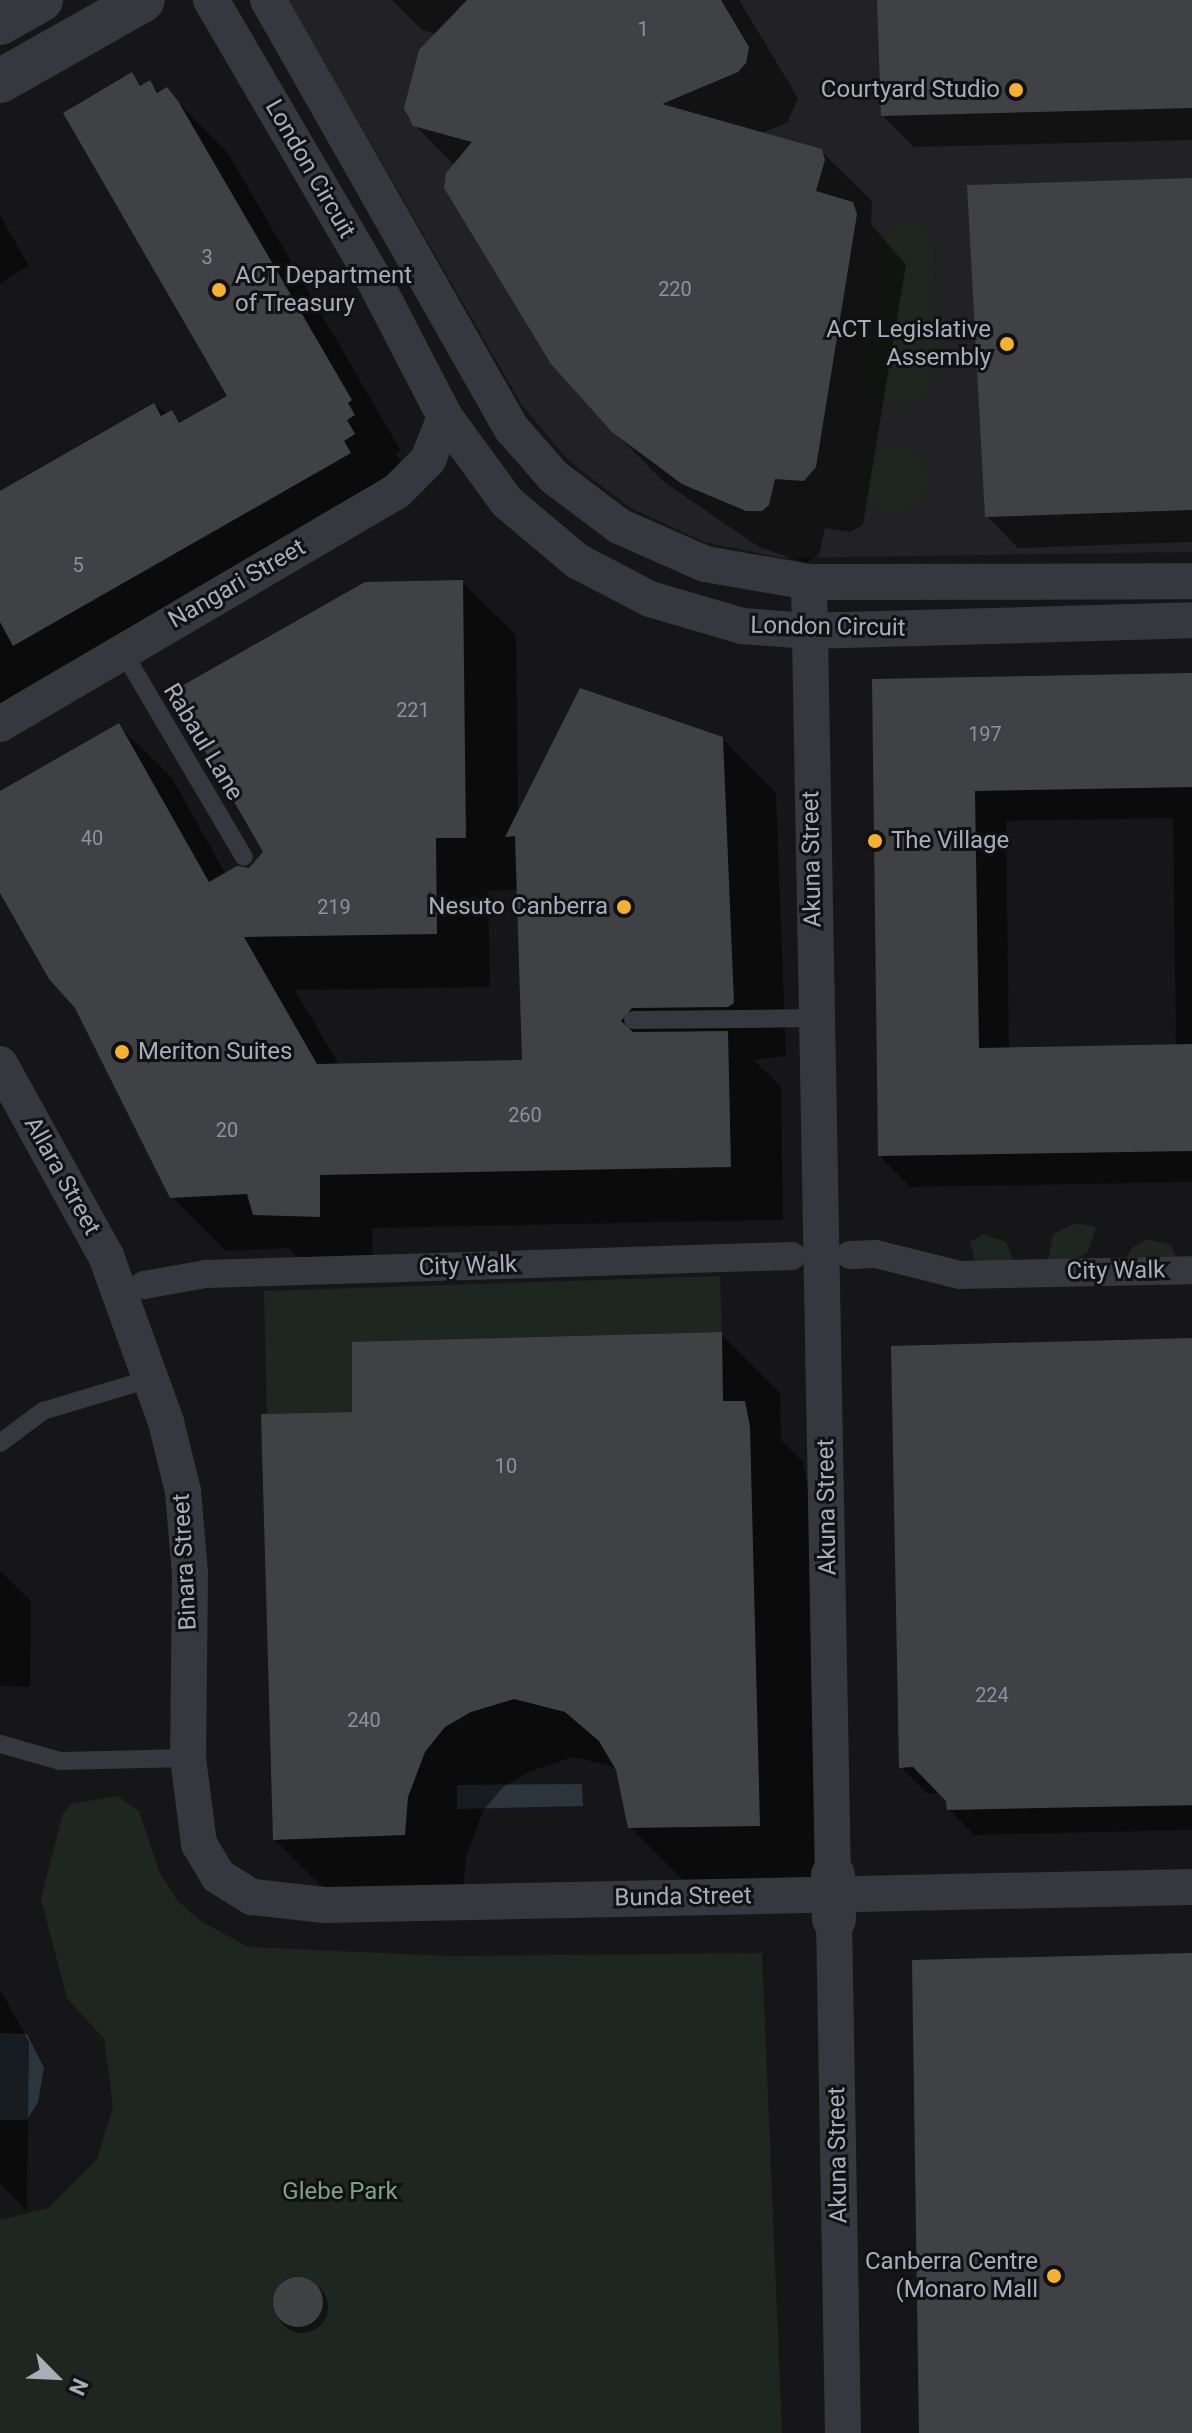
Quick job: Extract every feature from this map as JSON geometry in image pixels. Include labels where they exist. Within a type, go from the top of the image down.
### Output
[{"type":"street","points":[[0,23],[41,0]]},
{"type":"street","points":[[0,81],[143,0]]},
{"type":"street","name":"London Circuit","points":[[211,0],[372,276],[445,417],[507,502],[544,536],[612,581],[700,616],[742,626],[808,631],[1192,620]]},
{"type":"street","name":"London Circuit","points":[[268,0],[512,429],[554,477],[619,526],[664,549],[750,575],[809,582],[1192,581]]},
{"type":"street","name":"Nangari Street","points":[[0,724],[397,491],[428,460],[445,417]]},
{"type":"street","name":"Akuna Street","points":[[809,582],[843,2433]]},
{"type":"street","name":"Allara Street","points":[[0,1064],[106,1256],[132,1288]]},
{"type":"street","name":"City Walk","points":[[850,1255],[876,1254],[960,1275],[1192,1270]]},
{"type":"street","name":"City Walk","points":[[132,1288],[206,1274],[792,1256]]},
{"type":"street","name":"Binara Street","points":[[132,1288],[183,1491],[190,1574],[188,1758],[199,1844]]},
{"type":"street","name":"Bunda Street","points":[[199,1844],[218,1876],[252,1897],[287,1904],[1192,1887]]},
{"type":"lane","name":"Rabaul Lane","points":[[122,650],[244,857]]},
{"type":"lane","points":[[633,1020],[815,1018]]},
{"type":"lane","points":[[0,1443],[43,1411],[153,1378]]},
{"type":"lane","points":[[0,1744],[60,1761],[188,1758]]},
{"type":"shaded area","points":[[288,0],[1192,0],[1192,552],[781,558],[704,542],[631,508],[569,461],[522,405]]},
{"type":"shaded area","points":[[582,1784],[583,1806],[457,1809],[457,1785]]},
{"type":"shaded area","points":[[0,2033],[27,2034],[44,2068],[38,2102],[27,2120],[0,2120]]},
{"type":"green space","points":[[908,220],[928,228],[934,242],[935,379],[922,400],[897,407],[875,396],[866,371],[886,240],[894,226]]},
{"type":"green space","points":[[894,444],[919,454],[929,479],[919,504],[894,514],[869,504],[859,479],[869,454]]},
{"type":"green space","points":[[1076,1223],[1096,1227],[1088,1252],[1068,1262],[1048,1260],[1053,1234]]},
{"type":"green space","points":[[983,1234],[1006,1242],[1014,1262],[976,1265],[970,1242]]},
{"type":"green space","points":[[1147,1239],[1171,1245],[1178,1261],[1131,1262],[1126,1257],[1133,1247]]},
{"type":"green space","points":[[720,1276],[722,1332],[485,1338],[486,1408],[267,1414],[264,1291]]},
{"type":"green space","name":"Glebe Park","points":[[118,1796],[139,1811],[160,1873],[178,1901],[202,1922],[249,1947],[450,1956],[762,1953],[782,2433],[0,2433],[0,2220],[48,2208],[97,2159],[113,2106],[104,2039],[67,1998],[41,1899],[63,1813],[71,1804]]},
{"type":"building","points":[[467,0],[721,0],[749,47],[746,63],[738,72],[662,104],[822,149],[825,160],[816,191],[853,202],[857,214],[816,467],[804,481],[775,479],[769,505],[762,511],[746,511],[682,484],[612,432],[551,364],[444,188],[446,173],[472,142],[413,126],[404,108],[419,50]]},
{"type":"building","points":[[877,0],[1192,0],[1192,108],[881,116]]},
{"type":"building","points":[[132,72],[140,86],[150,80],[157,93],[167,87],[178,101],[352,400],[348,403],[355,415],[347,420],[355,434],[344,441],[351,453],[13,646],[0,622],[0,491],[154,403],[161,416],[172,410],[179,423],[227,396],[63,113]]},
{"type":"building","name":"ACT Legislative Assembly","points":[[1192,178],[1192,510],[985,517],[967,185]]},
{"type":"building","points":[[463,580],[466,838],[436,838],[437,934],[244,937],[317,1064],[522,1060],[515,836],[505,837],[580,688],[723,737],[734,1003],[728,1007],[632,1008],[621,1021],[633,1032],[728,1031],[731,1167],[320,1175],[320,1217],[253,1215],[247,1194],[170,1198],[75,1008],[49,979],[0,893],[0,791],[119,723],[209,882],[237,866],[249,868],[263,852],[171,692],[365,582]]},
{"type":"building","points":[[1192,673],[1192,787],[975,791],[979,1048],[1192,1044],[1192,1151],[878,1156],[872,679]]},
{"type":"building","points":[[722,1332],[723,1401],[745,1401],[750,1427],[760,1826],[628,1828],[616,1770],[599,1741],[565,1712],[514,1699],[471,1712],[445,1727],[425,1752],[408,1797],[405,1835],[273,1840],[261,1414],[352,1412],[352,1342]]},
{"type":"building","points":[[1192,1338],[1192,1805],[947,1810],[946,1801],[913,1767],[899,1768],[891,1346]]},
{"type":"building","name":"Canberra Centre (Monaro Mall","points":[[1192,1953],[1192,2433],[919,2433],[912,1960]]},
{"type":"building","points":[[298,2277],[316,2284],[323,2302],[316,2320],[298,2327],[280,2320],[273,2302],[280,2284]]},
{"type":"place","name":"Courtyard Studio","points":[[1016,90]]},
{"type":"place","name":"ACT Department of Treasury","points":[[219,290]]},
{"type":"place","name":"ACT Legislative Assembly","points":[[1007,344]]},
{"type":"place","name":"The Village","points":[[875,841]]},
{"type":"place","name":"Nesuto Canberra","points":[[624,907]]},
{"type":"place","name":"Meriton Suites","points":[[122,1052]]},
{"type":"place","name":"Canberra Centre (Monaro Mall","points":[[1054,2276]]}]
